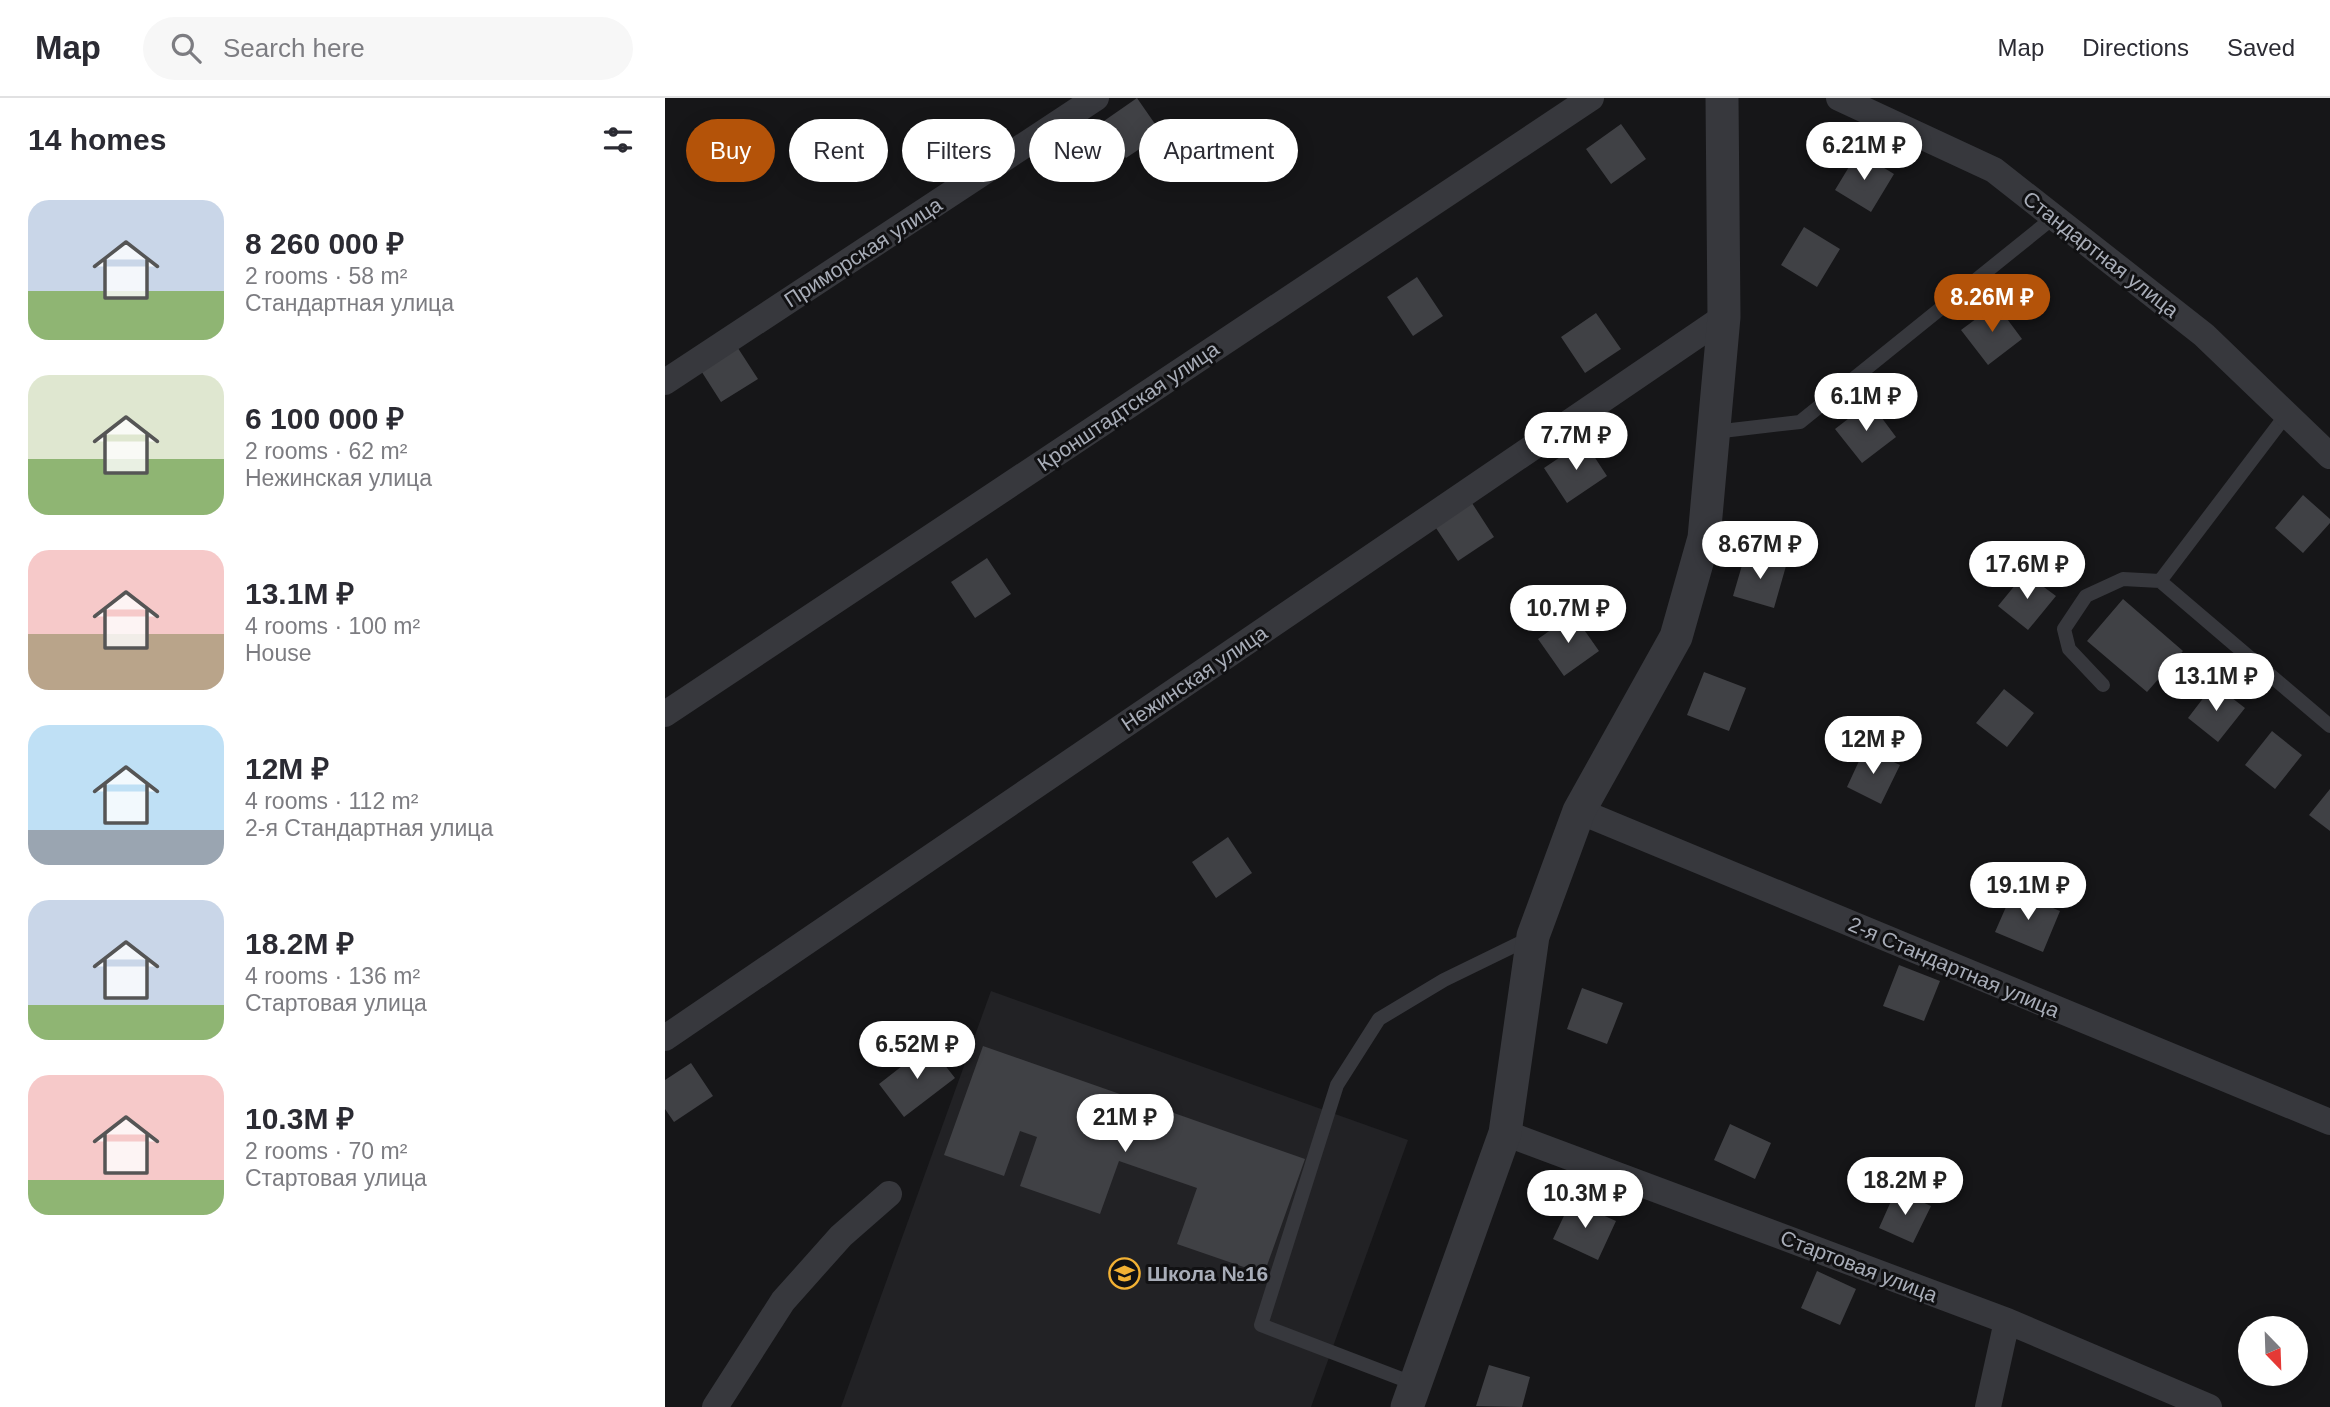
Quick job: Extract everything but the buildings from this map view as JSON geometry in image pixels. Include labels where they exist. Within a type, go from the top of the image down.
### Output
[{"type":"street","name":"Приморская улица","points":[[665,382],[1096,98]]},
{"type":"street","name":"Кронштадтская улица","points":[[665,714],[1591,98]]},
{"type":"street","points":[[1411,1395],[1505,1133],[1533,936],[1579,811],[1676,637],[1704,538],[1724,317],[1722,98]]},
{"type":"street","name":"Стандартная улица","points":[[1839,98],[1994,170],[2204,335],[2330,456]]},
{"type":"street","name":"Нежинская улица","points":[[665,1038],[1724,317]]},
{"type":"street","name":"2-я Стандартная улица","points":[[1579,811],[2330,1122]]},
{"type":"street","name":"Стартовая улица","points":[[1505,1133],[2007,1321],[2209,1407]]},
{"type":"street","points":[[715,1407],[783,1301],[841,1236],[889,1194]]},
{"type":"street","points":[[1989,1407],[2007,1321]]},
{"type":"lane","points":[[1714,432],[1800,422],[2054,217]]},
{"type":"lane","points":[[2160,581],[2286,415]]},
{"type":"lane","points":[[2103,685],[2069,649],[2064,629],[2086,596],[2123,579],[2160,581],[2330,726]]},
{"type":"lane","points":[[1411,1395],[1261,1325],[1337,1086],[1379,1019],[1444,980],[1533,936]]},
{"type":"shaded area","name":"Школа №16","points":[[991,991],[1408,1140],[1311,1407],[841,1407]]},
{"type":"place","name":"Школа №16","points":[[1124,1273]]}]
